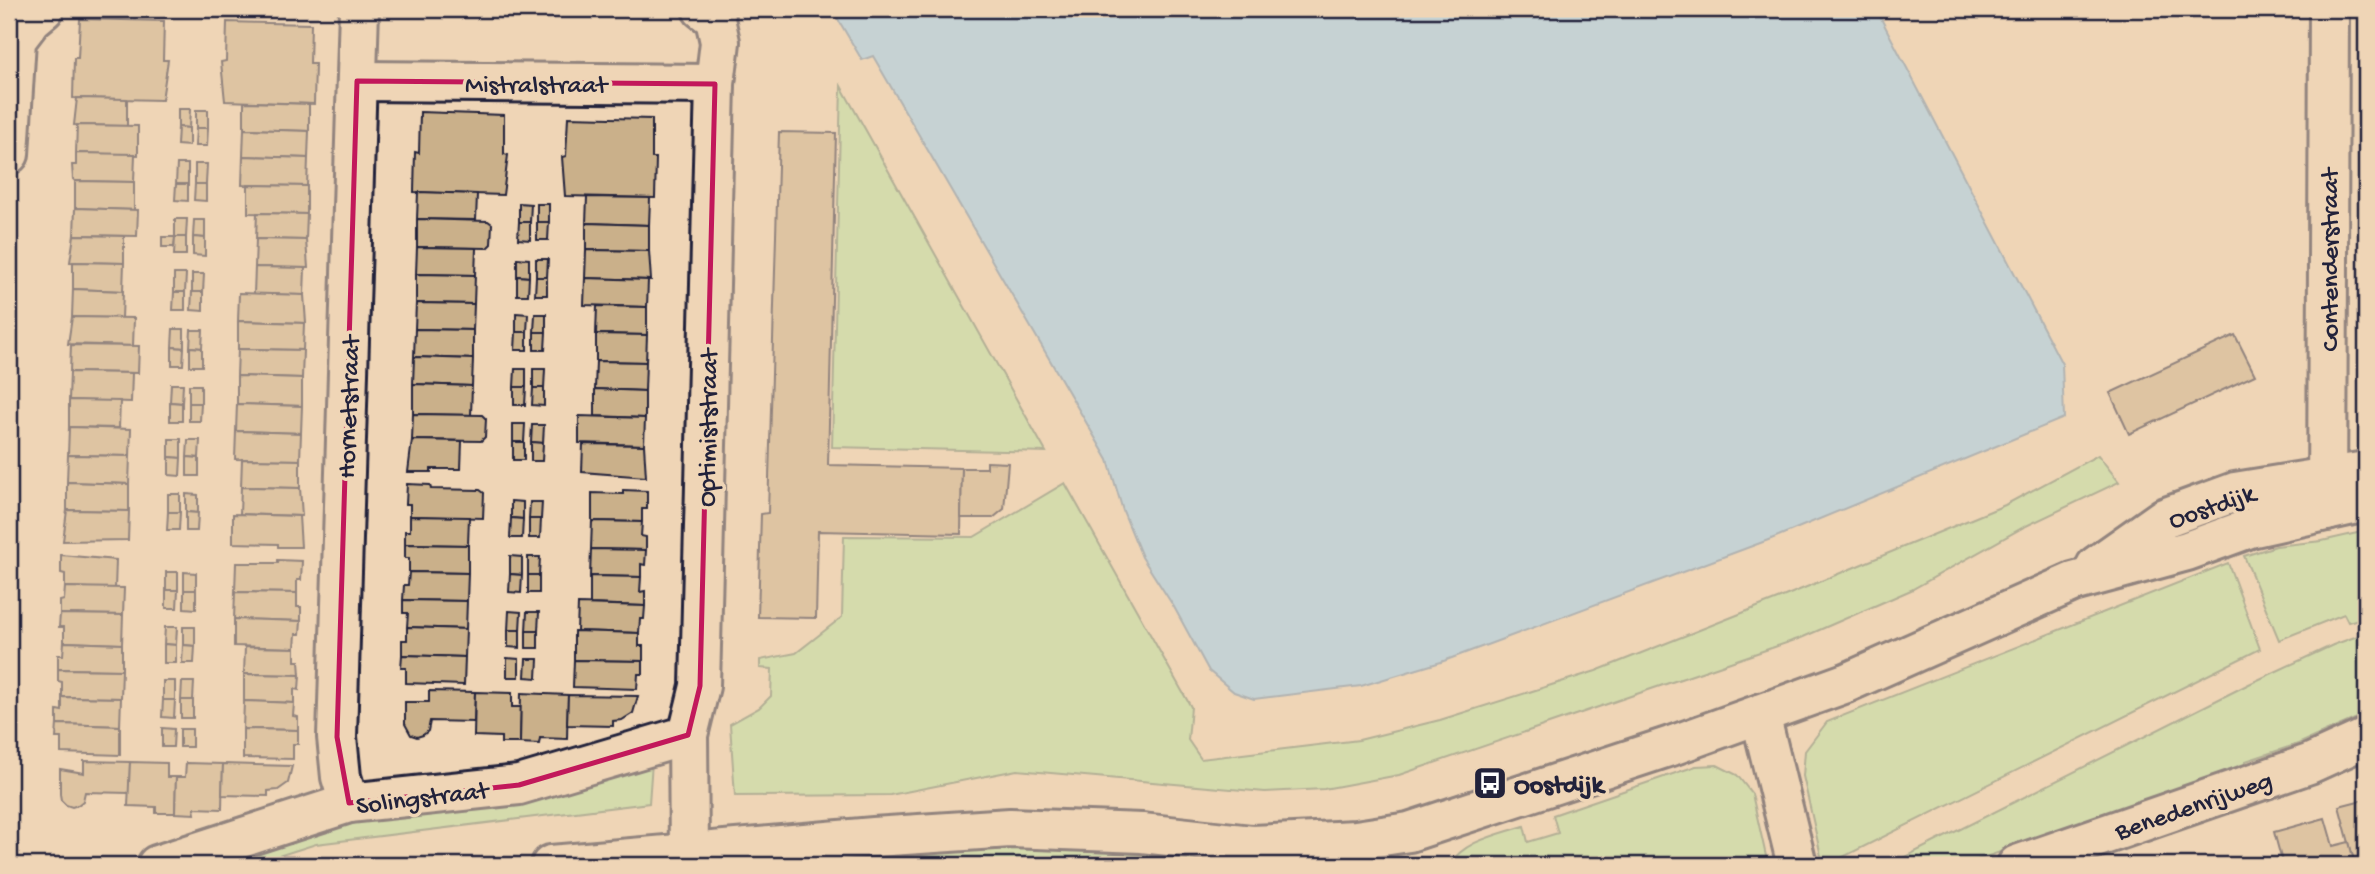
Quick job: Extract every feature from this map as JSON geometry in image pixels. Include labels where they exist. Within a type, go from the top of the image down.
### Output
[{"type":"street","points":[[9,154],[16,40],[32,19],[44,9]]},
{"type":"street","name":"Hornetstraat","points":[[349,803],[341,777],[337,737],[359,9]]},
{"type":"street","name":"Optimiststraat","points":[[689,852],[688,735],[700,686],[715,84],[720,42],[715,19],[702,9]]},
{"type":"street","name":"Contenderstraat","points":[[2327,494],[2329,9]]},
{"type":"street","name":"Mistralstraat","points":[[357,81],[715,84]]},
{"type":"street","name":"Oostdijk","points":[[2327,494],[2366,471]]},
{"type":"street","name":"Oostdijk","points":[[551,865],[1010,828],[1142,833],[1252,845],[1356,839],[1412,849],[1671,746],[1846,683],[2073,582],[2164,518],[2235,492],[2327,494],[2366,502]]},
{"type":"street","points":[[1760,714],[1792,848]]},
{"type":"street","name":"Solingstraat","points":[[157,865],[349,803],[519,785],[688,735]]},
{"type":"street","name":"Benedenrijweg","points":[[2017,865],[2309,764],[2366,738]]},
{"type":"highlighted area","points":[[357,81],[715,84],[700,686],[688,735],[519,785],[349,803],[337,737]]},
{"type":"green space","points":[[841,86],[1046,452],[832,447]]},
{"type":"green space","points":[[2098,455],[2119,482],[2024,527],[1911,590],[1801,638],[1399,775],[1324,789],[1265,792],[1017,770],[890,795],[735,796],[730,724],[759,708],[771,696],[772,669],[760,668],[760,660],[796,653],[842,617],[844,536],[974,537],[1065,483],[1191,707],[1188,740],[1201,759],[1359,740],[1440,720],[1596,671],[2005,505]]},
{"type":"green space","points":[[2366,531],[2366,617],[2348,622],[2344,614],[2279,640],[2244,556],[2276,546],[2322,541]]},
{"type":"green space","points":[[2228,563],[2260,649],[1823,865],[1803,776],[1805,751],[1827,722]]},
{"type":"green space","points":[[2366,633],[2366,714],[2298,744],[2246,761],[2247,768],[1962,865],[1889,865],[2249,684],[2333,645]]},
{"type":"green space","points":[[652,762],[649,803],[316,844],[250,865],[208,865],[323,826],[520,800]]},
{"type":"green space","points":[[1717,765],[1737,775],[1752,794],[1768,865],[1449,865],[1464,850],[1483,840],[1524,826],[1528,842],[1558,833],[1553,815],[1696,766]]},
{"type":"green space","points":[[1076,847],[1176,859],[1276,863],[1378,853],[1383,865],[776,865],[1007,848]]},
{"type":"water","points":[[832,9],[1876,9],[2062,364],[2064,418],[1771,539],[1441,662],[1361,686],[1254,699],[1234,692],[1209,671],[1174,607],[1142,557],[1123,511],[1108,460],[873,56],[862,60]]},
{"type":"building","points":[[80,19],[164,21],[163,60],[168,60],[162,100],[73,98],[74,58],[78,58]]},
{"type":"building","points":[[227,22],[311,24],[310,64],[315,64],[314,104],[225,101],[221,62],[226,61]]},
{"type":"building","points":[[77,98],[127,99],[127,126],[74,125]]},
{"type":"building","points":[[244,102],[309,104],[309,131],[244,129]]},
{"type":"building","points":[[178,109],[190,109],[189,128],[178,127]]},
{"type":"building","points":[[196,110],[208,110],[208,128],[196,128]]},
{"type":"building","points":[[420,112],[504,115],[504,154],[508,155],[503,195],[414,192]]},
{"type":"building","points":[[568,117],[652,119],[652,158],[656,158],[655,198],[565,196],[562,157],[566,156]]},
{"type":"building","points":[[77,125],[138,126],[138,155],[76,153]]},
{"type":"building","points":[[178,127],[189,128],[189,146],[177,145]]},
{"type":"building","points":[[196,128],[208,128],[207,146],[195,146]]},
{"type":"building","points":[[244,129],[309,131],[308,158],[243,156]]},
{"type":"building","points":[[779,132],[836,133],[828,465],[962,468],[961,534],[818,531],[816,618],[758,617],[761,514],[768,513]]},
{"type":"building","points":[[76,153],[135,154],[134,182],[75,181],[72,165],[76,165]]},
{"type":"building","points":[[243,156],[308,158],[307,186],[242,185]]},
{"type":"building","points":[[177,164],[188,164],[188,184],[176,184]]},
{"type":"building","points":[[195,164],[207,164],[206,184],[195,184]]},
{"type":"building","points":[[75,181],[134,182],[134,210],[75,208]]},
{"type":"building","points":[[176,184],[188,184],[188,201],[175,200]]},
{"type":"building","points":[[195,184],[206,184],[206,201],[194,200]]},
{"type":"building","points":[[248,185],[307,186],[307,214],[248,213]]},
{"type":"building","points":[[418,192],[477,194],[476,220],[417,219]]},
{"type":"building","points":[[587,197],[650,198],[649,225],[586,223]]},
{"type":"building","points":[[519,203],[531,204],[530,222],[519,222]]},
{"type":"building","points":[[537,204],[549,204],[549,222],[537,222]]},
{"type":"building","points":[[75,208],[138,210],[137,236],[74,235]]},
{"type":"building","points":[[257,213],[307,214],[306,240],[256,239]]},
{"type":"building","points":[[175,219],[187,219],[186,237],[175,237]]},
{"type":"building","points":[[417,219],[488,221],[492,224],[491,244],[487,248],[417,247]]},
{"type":"building","points":[[194,220],[205,220],[205,238],[193,237]]},
{"type":"building","points":[[519,222],[530,222],[530,240],[518,239]]},
{"type":"building","points":[[537,222],[549,222],[548,240],[537,240]]},
{"type":"building","points":[[586,223],[649,225],[649,251],[586,250]]},
{"type":"building","points":[[74,235],[124,236],[124,263],[70,262]]},
{"type":"building","points":[[162,237],[175,237],[174,247],[162,247]]},
{"type":"building","points":[[175,237],[186,237],[186,255],[174,255]]},
{"type":"building","points":[[193,237],[205,238],[205,256],[193,255]]},
{"type":"building","points":[[256,239],[306,240],[308,268],[255,267]]},
{"type":"building","points":[[417,247],[476,248],[475,275],[416,274]]},
{"type":"building","points":[[586,250],[649,251],[651,280],[585,278]]},
{"type":"building","points":[[517,258],[529,259],[529,277],[517,276]]},
{"type":"building","points":[[536,259],[548,259],[547,277],[536,277]]},
{"type":"building","points":[[73,262],[124,263],[123,291],[73,289]]},
{"type":"building","points":[[255,267],[305,268],[304,295],[254,294]]},
{"type":"building","points":[[174,274],[186,274],[185,292],[174,292]]},
{"type":"building","points":[[192,274],[204,274],[203,292],[192,292]]},
{"type":"building","points":[[416,274],[475,275],[474,304],[416,303]]},
{"type":"building","points":[[517,276],[529,277],[528,295],[517,295]]},
{"type":"building","points":[[536,277],[547,277],[547,295],[535,295]]},
{"type":"building","points":[[585,278],[648,280],[647,307],[584,305]]},
{"type":"building","points":[[73,289],[123,291],[122,318],[72,317]]},
{"type":"building","points":[[174,292],[185,292],[185,310],[173,310]]},
{"type":"building","points":[[192,292],[203,292],[203,311],[191,310]]},
{"type":"building","points":[[239,293],[304,295],[306,323],[238,321]]},
{"type":"building","points":[[416,303],[474,304],[473,330],[415,329]]},
{"type":"building","points":[[597,306],[647,307],[647,335],[596,334]]},
{"type":"building","points":[[516,313],[528,314],[527,332],[516,332]]},
{"type":"building","points":[[535,314],[546,314],[546,332],[534,332]]},
{"type":"building","points":[[72,317],[134,318],[133,346],[68,344]]},
{"type":"building","points":[[238,321],[304,323],[303,350],[238,349]]},
{"type":"building","points":[[173,329],[184,329],[184,348],[172,347]]},
{"type":"building","points":[[415,329],[473,330],[473,359],[414,357]]},
{"type":"building","points":[[191,330],[203,330],[202,348],[190,347]]},
{"type":"building","points":[[516,332],[527,332],[527,350],[515,350]]},
{"type":"building","points":[[534,332],[546,332],[545,350],[534,350]]},
{"type":"building","points":[[596,334],[647,335],[646,362],[596,361]]},
{"type":"building","points":[[2235,335],[2255,375],[2129,434],[2110,393]]},
{"type":"building","points":[[71,345],[139,346],[138,373],[70,372]]},
{"type":"building","points":[[172,347],[184,348],[183,365],[172,365]]},
{"type":"building","points":[[190,347],[202,348],[202,366],[190,366]]},
{"type":"building","points":[[238,349],[303,350],[302,378],[237,376]]},
{"type":"building","points":[[414,357],[473,359],[472,386],[413,384]]},
{"type":"building","points":[[596,361],[646,362],[645,391],[595,389]]},
{"type":"building","points":[[515,369],[526,369],[526,387],[514,387]]},
{"type":"building","points":[[533,369],[545,369],[544,388],[533,388]]},
{"type":"building","points":[[70,372],[132,373],[131,402],[69,400]]},
{"type":"building","points":[[237,376],[302,378],[302,406],[237,404]]},
{"type":"building","points":[[171,384],[183,384],[182,403],[170,402]]},
{"type":"building","points":[[413,384],[472,386],[471,415],[413,414]]},
{"type":"building","points":[[189,385],[201,385],[201,403],[189,403]]},
{"type":"building","points":[[514,387],[526,387],[525,405],[514,405]]},
{"type":"building","points":[[533,388],[544,388],[544,406],[532,405]]},
{"type":"building","points":[[595,389],[645,391],[645,418],[595,416]]},
{"type":"building","points":[[69,400],[120,401],[119,428],[69,427]]},
{"type":"building","points":[[170,402],[182,403],[182,421],[170,421]]},
{"type":"building","points":[[189,403],[201,403],[200,421],[189,421]]},
{"type":"building","points":[[237,404],[302,406],[301,433],[236,431]]},
{"type":"building","points":[[413,414],[482,415],[486,419],[485,437],[481,441],[412,440]]},
{"type":"building","points":[[579,416],[645,418],[644,445],[579,443]]},
{"type":"building","points":[[513,424],[525,424],[524,442],[513,442]]},
{"type":"building","points":[[532,425],[544,425],[543,443],[531,442]]},
{"type":"building","points":[[69,427],[131,429],[130,456],[68,455]]},
{"type":"building","points":[[236,431],[301,433],[300,460],[235,459]]},
{"type":"building","points":[[169,439],[181,439],[181,458],[169,457]]},
{"type":"building","points":[[188,440],[200,440],[199,458],[187,457]]},
{"type":"building","points":[[412,440],[462,441],[461,469],[408,472]]},
{"type":"building","points":[[513,442],[524,442],[524,460],[513,460]]},
{"type":"building","points":[[531,442],[543,443],[542,461],[531,461]]},
{"type":"building","points":[[583,444],[644,445],[646,477],[582,472]]},
{"type":"building","points":[[68,455],[130,456],[129,484],[67,482]]},
{"type":"building","points":[[169,457],[181,458],[180,476],[169,475]]},
{"type":"building","points":[[187,457],[199,458],[199,476],[187,476]]},
{"type":"building","points":[[242,459],[300,460],[300,488],[241,487]]},
{"type":"building","points":[[987,462],[1008,463],[1004,509],[993,518],[961,518],[962,468],[987,468]]},
{"type":"building","points":[[67,482],[129,484],[129,511],[67,510]]},
{"type":"building","points":[[407,484],[430,485],[431,489],[480,490],[484,493],[483,518],[410,516],[410,504],[406,504]]},
{"type":"building","points":[[241,487],[300,488],[302,516],[240,514]]},
{"type":"building","points":[[623,490],[647,491],[647,509],[642,509],[642,522],[592,521],[592,493],[623,494]]},
{"type":"building","points":[[168,494],[180,494],[180,512],[168,512]]},
{"type":"building","points":[[186,494],[198,495],[198,513],[186,512]]},
{"type":"building","points":[[511,501],[523,502],[523,519],[511,518]]},
{"type":"building","points":[[530,502],[542,502],[541,519],[529,519]]},
{"type":"building","points":[[67,510],[129,511],[128,540],[63,541]]},
{"type":"building","points":[[168,512],[180,512],[179,530],[167,530]]},
{"type":"building","points":[[186,512],[198,513],[197,531],[186,531]]},
{"type":"building","points":[[233,514],[299,516],[301,547],[233,543]]},
{"type":"building","points":[[410,516],[469,517],[468,545],[405,544],[405,531],[410,531]]},
{"type":"building","points":[[511,518],[523,519],[522,538],[510,538]]},
{"type":"building","points":[[529,519],[541,519],[540,538],[529,538]]},
{"type":"building","points":[[592,521],[642,522],[641,536],[646,537],[646,550],[591,549]]},
{"type":"building","points":[[405,544],[468,545],[468,573],[409,572]]},
{"type":"building","points":[[591,549],[646,550],[645,565],[641,564],[641,577],[590,576]]},
{"type":"building","points":[[61,555],[116,560],[115,589],[65,587],[65,574],[61,573]]},
{"type":"building","points":[[510,556],[522,557],[522,575],[510,574]]},
{"type":"building","points":[[528,557],[540,557],[539,575],[528,575]]},
{"type":"building","points":[[278,560],[302,561],[297,593],[235,592],[236,563],[278,563]]},
{"type":"building","points":[[166,572],[178,572],[178,590],[166,590]]},
{"type":"building","points":[[184,572],[196,573],[196,590],[184,590]]},
{"type":"building","points":[[409,572],[468,573],[467,601],[403,600],[404,585],[408,585]]},
{"type":"building","points":[[510,574],[522,575],[521,593],[509,592]]},
{"type":"building","points":[[528,575],[539,575],[539,593],[528,593]]},
{"type":"building","points":[[590,576],[641,577],[640,592],[645,591],[645,606],[590,604]]},
{"type":"building","points":[[65,587],[124,588],[123,615],[60,614],[60,601],[64,600]]},
{"type":"building","points":[[166,590],[178,590],[177,608],[166,608]]},
{"type":"building","points":[[184,590],[196,590],[196,609],[184,608]]},
{"type":"building","points":[[235,592],[297,593],[301,621],[234,619]]},
{"type":"building","points":[[403,600],[467,601],[466,629],[407,627],[408,613],[403,613]]},
{"type":"building","points":[[578,604],[645,606],[644,619],[640,619],[639,633],[577,631]]},
{"type":"building","points":[[509,611],[521,612],[520,630],[508,630]]},
{"type":"building","points":[[527,612],[539,612],[538,631],[526,631]]},
{"type":"building","points":[[60,614],[123,615],[122,644],[64,642],[64,627],[59,627]]},
{"type":"building","points":[[234,619],[301,621],[300,634],[296,634],[295,648],[234,646]]},
{"type":"building","points":[[165,627],[177,627],[176,645],[164,644]]},
{"type":"building","points":[[183,627],[195,627],[195,646],[183,645]]},
{"type":"building","points":[[407,627],[466,629],[465,657],[402,655],[402,640],[407,640]]},
{"type":"building","points":[[508,630],[520,630],[520,648],[508,647]]},
{"type":"building","points":[[526,631],[538,631],[538,648],[526,648]]},
{"type":"building","points":[[574,631],[639,633],[639,646],[643,646],[643,661],[574,660]]},
{"type":"building","points":[[64,642],[122,644],[122,670],[58,669],[58,655],[63,655]]},
{"type":"building","points":[[164,644],[176,645],[176,663],[164,663]]},
{"type":"building","points":[[183,645],[195,646],[194,663],[182,663]]},
{"type":"building","points":[[245,647],[295,648],[295,661],[299,661],[300,675],[244,674]]},
{"type":"building","points":[[402,655],[465,657],[464,685],[406,683],[406,668],[401,668]]},
{"type":"building","points":[[507,658],[519,659],[519,677],[507,677]]},
{"type":"building","points":[[526,659],[538,659],[537,678],[525,677]]},
{"type":"building","points":[[574,660],[643,661],[643,674],[638,674],[637,689],[573,687]]},
{"type":"building","points":[[58,669],[122,670],[121,698],[62,697],[62,682],[58,681]]},
{"type":"building","points":[[244,674],[300,675],[299,690],[294,689],[294,703],[244,701]]},
{"type":"building","points":[[163,681],[175,681],[175,700],[163,700]]},
{"type":"building","points":[[182,682],[194,682],[193,700],[181,700]]},
{"type":"building","points":[[429,691],[475,692],[474,722],[430,721],[428,731],[423,735],[411,735],[405,724],[405,702],[429,702]]},
{"type":"building","points":[[475,692],[512,693],[512,707],[521,707],[520,743],[501,743],[501,737],[474,736]]},
{"type":"building","points":[[521,693],[568,695],[567,739],[540,738],[539,744],[520,743]]},
{"type":"building","points":[[568,695],[638,696],[633,713],[622,720],[613,721],[613,726],[567,725]]},
{"type":"building","points":[[62,697],[121,698],[120,726],[57,724],[57,710],[62,711]]},
{"type":"building","points":[[163,700],[175,700],[174,718],[162,717]]},
{"type":"building","points":[[181,700],[193,700],[193,718],[181,718]]},
{"type":"building","points":[[244,701],[294,703],[293,716],[298,717],[298,730],[243,729]]},
{"type":"building","points":[[57,724],[120,726],[120,755],[61,753],[61,738],[56,738]]},
{"type":"building","points":[[162,728],[174,729],[173,747],[162,747]]},
{"type":"building","points":[[180,729],[192,729],[192,747],[180,747]]},
{"type":"building","points":[[243,729],[298,730],[298,744],[293,744],[293,759],[243,758]]},
{"type":"building","points":[[84,761],[130,762],[129,793],[85,792],[83,801],[78,805],[66,805],[60,794],[60,769],[84,773]]},
{"type":"building","points":[[130,762],[167,763],[167,777],[176,777],[175,813],[156,813],[156,807],[128,806]]},
{"type":"building","points":[[186,763],[223,764],[222,809],[194,808],[195,814],[175,813],[176,777],[185,777]]},
{"type":"building","points":[[223,764],[292,766],[288,783],[278,790],[268,791],[268,796],[222,795]]},
{"type":"building","points":[[2366,799],[2366,865],[2355,865],[2339,806]]},
{"type":"building","points":[[2325,818],[2333,846],[2349,842],[2355,865],[2283,865],[2274,832]]},
{"type":"place","name":"Oostdijk","points":[[1490,783]]}]
